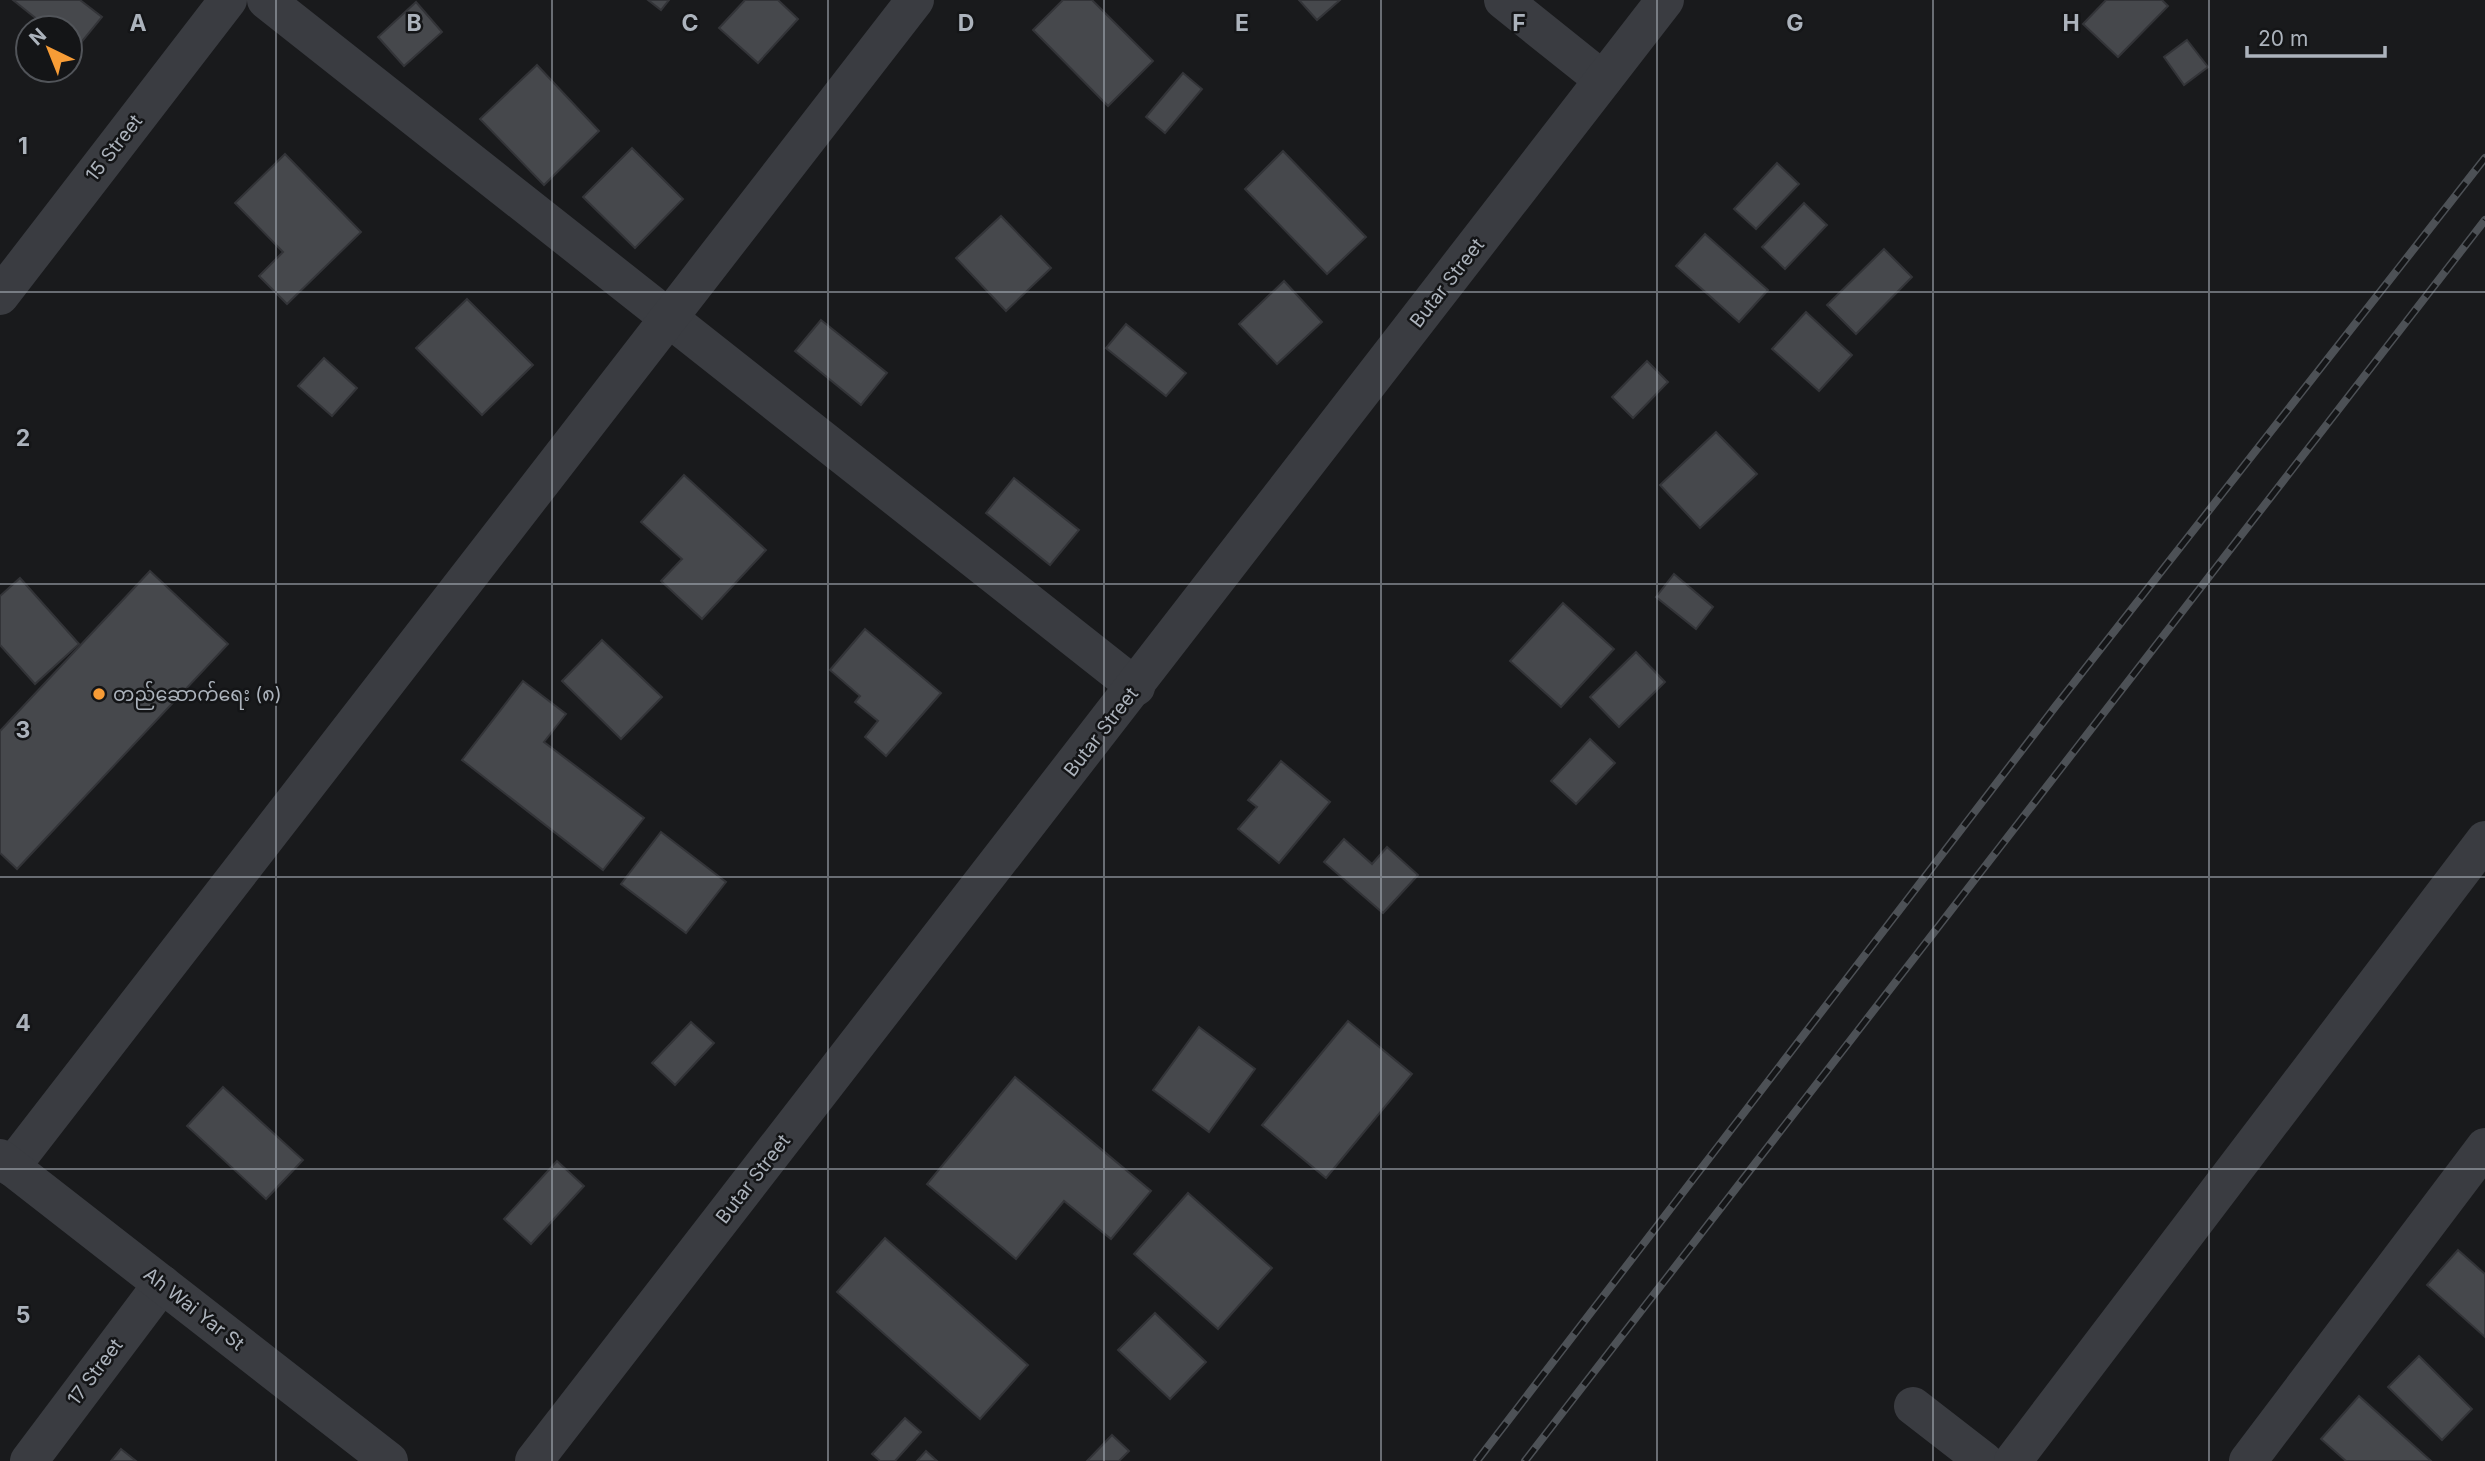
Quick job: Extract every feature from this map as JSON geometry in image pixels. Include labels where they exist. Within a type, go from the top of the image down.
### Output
[{"type":"street","name":"15 Street","points":[[0,296],[228,0]]},
{"type":"street","points":[[266,0],[1136,687]]},
{"type":"street","points":[[6,1162],[669,318],[915,0]]},
{"type":"street","points":[[1503,0],[1604,80]]},
{"type":"street","name":"Butar Street","points":[[534,1461],[1136,687],[1665,0]]},
{"type":"street","points":[[2013,1461],[2485,840]]},
{"type":"street","points":[[2248,1461],[2485,1147]]},
{"type":"street","name":"Ah Wai Yar St","points":[[6,1162],[389,1461]]},
{"type":"street","name":"17 Street","points":[[29,1461],[162,1284]]},
{"type":"street","points":[[1913,1406],[1984,1461]]},
{"type":"building","points":[[13,0],[80,0],[102,17],[84,39],[84,14],[30,14]]},
{"type":"building","points":[[648,0],[669,0],[661,10]]},
{"type":"building","points":[[745,0],[778,0],[798,19],[758,63],[719,28]]},
{"type":"building","points":[[1063,0],[1092,0],[1153,61],[1108,106],[1033,30]]},
{"type":"building","points":[[1299,0],[1340,0],[1317,20]]},
{"type":"building","points":[[2106,0],[2162,0],[2168,6],[2118,57],[2083,24]]},
{"type":"building","points":[[416,2],[442,32],[404,66],[378,37]]},
{"type":"building","points":[[2187,40],[2208,67],[2184,85],[2164,57]]},
{"type":"building","points":[[537,65],[599,131],[544,185],[480,119]]},
{"type":"building","points":[[1183,73],[1202,89],[1165,133],[1146,117]]},
{"type":"building","points":[[632,148],[683,199],[635,248],[583,197]]},
{"type":"building","points":[[1283,151],[1366,237],[1327,274],[1245,189]]},
{"type":"building","points":[[285,154],[361,232],[287,304],[259,276],[283,252],[235,203]]},
{"type":"building","points":[[1777,163],[1799,184],[1756,229],[1734,209]]},
{"type":"building","points":[[1804,203],[1827,225],[1785,269],[1762,247]]},
{"type":"building","points":[[1001,216],[1051,268],[1006,311],[956,258]]},
{"type":"building","points":[[1705,234],[1768,290],[1739,322],[1676,266]]},
{"type":"building","points":[[1884,249],[1912,277],[1856,334],[1827,305]]},
{"type":"building","points":[[1284,281],[1322,322],[1277,364],[1239,324]]},
{"type":"building","points":[[467,299],[533,365],[482,415],[416,348]]},
{"type":"building","points":[[1806,312],[1852,355],[1819,391],[1772,349]]},
{"type":"building","points":[[821,320],[887,373],[861,405],[795,351]]},
{"type":"building","points":[[1126,324],[1186,373],[1166,396],[1106,348]]},
{"type":"building","points":[[324,358],[357,388],[332,416],[298,386]]},
{"type":"building","points":[[1647,361],[1668,382],[1633,418],[1612,397]]},
{"type":"building","points":[[1716,432],[1757,474],[1700,528],[1660,485]]},
{"type":"building","points":[[684,475],[766,550],[702,619],[661,581],[682,559],[641,522]]},
{"type":"building","points":[[1014,478],[1079,530],[1050,565],[986,513]]},
{"type":"building","points":[[150,571],[228,644],[17,869],[0,853],[0,731]]},
{"type":"building","points":[[1674,574],[1713,607],[1696,629],[1656,597]]},
{"type":"building","points":[[20,578],[79,644],[35,684],[0,645],[0,596]]},
{"type":"building","points":[[1563,603],[1614,649],[1561,707],[1510,661]]},
{"type":"building","points":[[865,629],[941,693],[886,756],[865,737],[878,721],[855,702],[860,696],[830,670]]},
{"type":"building","points":[[602,640],[662,697],[621,739],[562,681]]},
{"type":"building","points":[[1636,652],[1665,682],[1619,727],[1590,697]]},
{"type":"building","points":[[523,681],[566,714],[544,742],[644,818],[603,870],[462,760]]},
{"type":"building","points":[[1590,739],[1615,763],[1576,804],[1551,781]]},
{"type":"building","points":[[1281,761],[1330,802],[1279,863],[1238,829],[1257,807],[1248,800]]},
{"type":"building","points":[[661,832],[726,882],[686,933],[621,884]]},
{"type":"building","points":[[1344,839],[1372,864],[1387,847],[1418,875],[1383,913],[1324,862]]},
{"type":"building","points":[[1348,1021],[1412,1074],[1326,1178],[1262,1125]]},
{"type":"building","points":[[691,1022],[714,1043],[675,1085],[652,1063]]},
{"type":"building","points":[[1199,1027],[1255,1069],[1209,1132],[1153,1090]]},
{"type":"building","points":[[1015,1077],[1151,1191],[1111,1239],[1064,1201],[1016,1259],[927,1184]]},
{"type":"building","points":[[223,1087],[303,1160],[266,1199],[187,1126]]},
{"type":"building","points":[[557,1161],[584,1186],[531,1244],[504,1219]]},
{"type":"building","points":[[1188,1193],[1272,1268],[1218,1329],[1134,1254]]},
{"type":"building","points":[[885,1238],[1028,1365],[980,1419],[837,1292]]},
{"type":"building","points":[[2458,1250],[2485,1274],[2485,1337],[2427,1285]]},
{"type":"building","points":[[1155,1313],[1206,1362],[1170,1399],[1118,1350]]},
{"type":"building","points":[[2419,1356],[2472,1409],[2442,1440],[2388,1387]]},
{"type":"building","points":[[2359,1396],[2431,1461],[2346,1461],[2321,1439]]},
{"type":"building","points":[[905,1418],[921,1432],[895,1461],[880,1461],[872,1454]]},
{"type":"building","points":[[1112,1435],[1129,1451],[1119,1461],[1087,1461]]},
{"type":"building","points":[[121,1449],[136,1461],[111,1461]]},
{"type":"building","points":[[926,1451],[937,1461],[917,1461]]},
{"type":"railway","points":[[1477,1461],[2055,707],[2485,158]]},
{"type":"railway","points":[[1525,1461],[2485,220]]},
{"type":"place","name":"တည်ဆောက်ရေး (၈)","points":[[99,694]]}]
